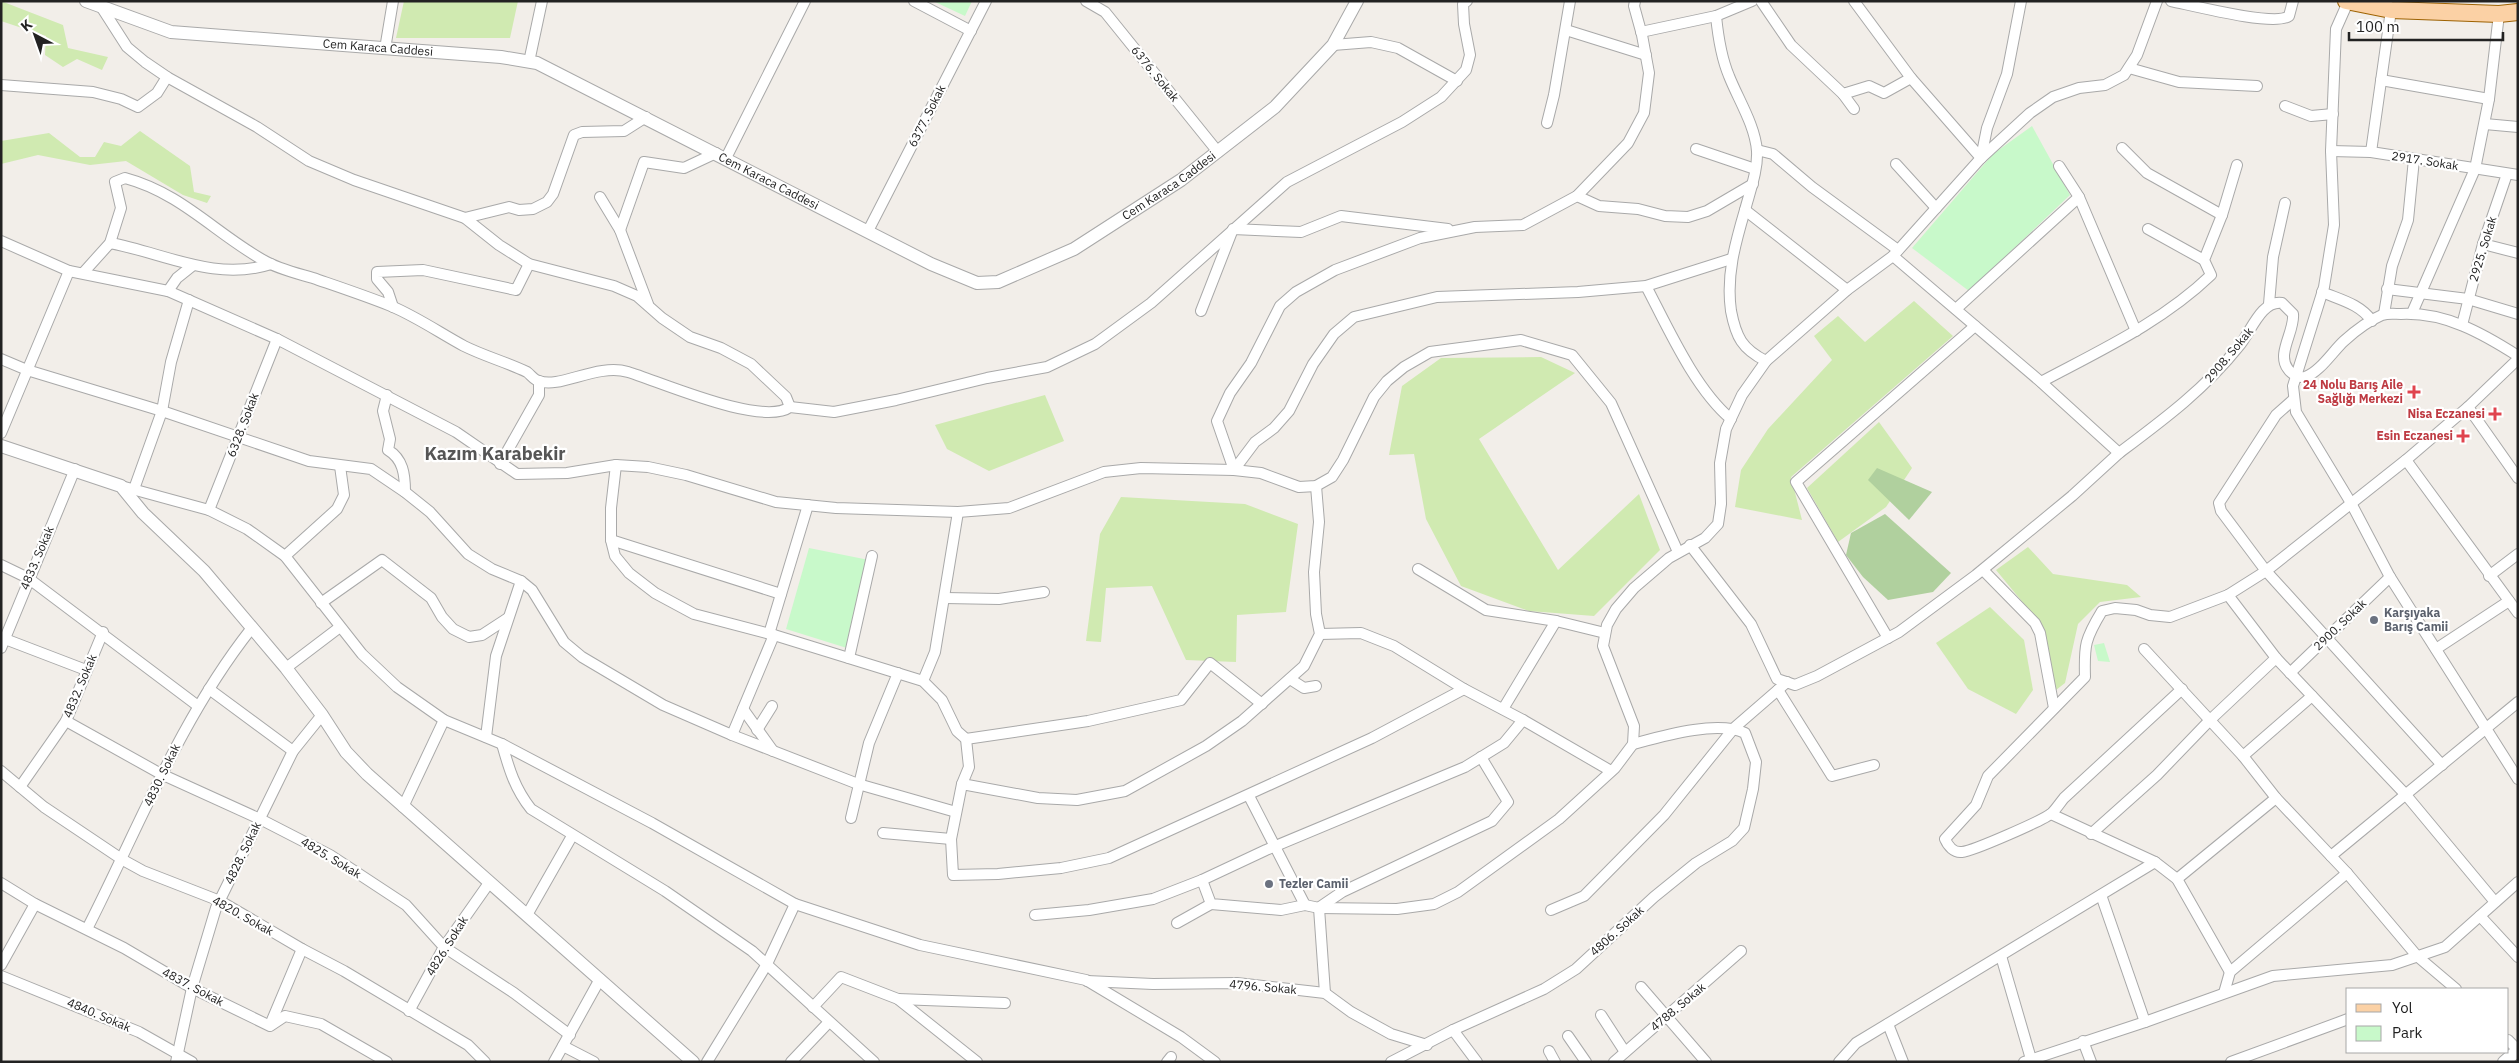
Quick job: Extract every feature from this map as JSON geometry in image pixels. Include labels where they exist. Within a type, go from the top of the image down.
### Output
[{"type":"main road","points":[[2347,2],[2391,10],[2499,14],[2518,12]]},
{"type":"street","name":"Cem Karaca Caddesi","points":[[86,1],[171,32],[501,57],[537,63],[721,155],[931,264],[977,284],[998,282],[1074,249],[1181,180],[1275,106],[1333,45],[1357,1]]},
{"type":"street","points":[[385,49],[393,1]]},
{"type":"street","points":[[529,62],[542,1]]},
{"type":"street","points":[[620,230],[644,162],[684,168],[721,155],[805,1]]},
{"type":"street","points":[[914,1],[971,31]]},
{"type":"street","name":"6377. Sokak","points":[[868,231],[986,1]]},
{"type":"street","name":"6376. Sokak","points":[[1086,1],[1105,12],[1218,152]]},
{"type":"street","points":[[83,273],[110,242],[122,208],[115,182],[125,178],[154,187],[193,210],[247,250],[271,264],[392,307],[431,325],[465,346],[528,373],[539,382],[563,380],[599,370],[626,372],[745,410],[782,412],[790,407],[834,412],[1047,368],[1095,344],[1151,303],[1287,182],[1402,122],[1440,97],[1466,70],[1470,55],[1464,24],[1463,4],[1467,1]]},
{"type":"street","points":[[1547,123],[1570,1]]},
{"type":"street","points":[[1234,470],[1217,421],[1230,393],[1251,363],[1280,306],[1296,292],[1334,270],[1420,238],[1459,230],[1523,225],[1577,196],[1628,143],[1644,113],[1649,74],[1636,15],[1635,1]]},
{"type":"street","points":[[1641,32],[1716,16],[1752,1]]},
{"type":"street","points":[[1761,1],[1791,45],[1843,94],[1854,109]]},
{"type":"street","points":[[1854,1],[1911,78],[1982,158]]},
{"type":"street","points":[[1982,158],[1987,128],[2007,74],[2021,1]]},
{"type":"street","points":[[1633,744],[1634,726],[1603,646],[1607,625],[1616,609],[1634,588],[1678,552],[1705,538],[1718,524],[1721,504],[1720,463],[1726,429],[1742,395],[1766,361],[1847,290],[1896,253],[1982,158],[2030,113],[2053,97],[2079,88],[2104,85],[2124,75],[2137,55],[2157,1]]},
{"type":"street","points":[[2171,1],[2210,10],[2277,20],[2289,16],[2293,1]]},
{"type":"street","points":[[2347,2],[2336,29],[2331,151],[2334,224],[2322,292],[2295,375],[2294,399],[2296,412],[2351,502],[2390,577],[2518,779]]},
{"type":"street","points":[[102,8],[126,47],[167,78],[257,127],[309,161],[354,180],[465,218],[499,245],[529,264],[614,286],[637,296],[690,337],[720,348],[751,364],[786,397],[790,407]]},
{"type":"street","points":[[2371,152],[2391,10]]},
{"type":"street","points":[[2412,313],[2475,169],[2489,99],[2499,14]]},
{"type":"street","points":[[1716,16],[1718,38],[1728,74],[1751,127],[1757,150],[1753,184],[1731,259],[1728,290],[1734,330],[1749,352],[1766,361]]},
{"type":"street","points":[[1566,30],[1646,55]]},
{"type":"street","points":[[1333,45],[1371,42],[1398,48],[1457,80]]},
{"type":"street","points":[[2129,68],[2179,82],[2256,86]]},
{"type":"street","points":[[1,84],[93,92],[121,99],[138,107],[158,93],[167,78]]},
{"type":"street","points":[[1843,94],[1869,86],[1884,93],[1911,78]]},
{"type":"street","points":[[2381,80],[2489,99]]},
{"type":"street","points":[[2285,106],[2311,116],[2333,114]]},
{"type":"street","points":[[465,218],[509,207],[519,210],[533,209],[547,202],[553,194],[574,135],[582,132],[624,131],[646,117]]},
{"type":"street","points":[[2485,124],[2518,127]]},
{"type":"street","points":[[2122,148],[2147,173],[2222,215]]},
{"type":"street","points":[[1696,150],[1755,170]]},
{"type":"street","points":[[1757,150],[1773,154],[1896,253],[1956,309],[2041,382],[2119,453]]},
{"type":"street","name":"2917. Sokak","points":[[2331,151],[2371,152],[2512,175]]},
{"type":"street","points":[[2384,314],[2392,266],[2408,220],[2414,159]]},
{"type":"street","points":[[1896,164],[1936,208]]},
{"type":"street","points":[[2204,260],[2222,215],[2237,165]]},
{"type":"street","points":[[2059,166],[2079,197],[2136,331]]},
{"type":"street","name":"2925. Sokak","points":[[2462,325],[2482,244],[2512,175]]},
{"type":"street","points":[[1577,196],[1599,206],[1638,209],[1665,216],[1688,217],[1707,211],[1753,184]]},
{"type":"street","points":[[600,197],[620,230],[649,307]]},
{"type":"street","points":[[1956,309],[2079,197]]},
{"type":"street","points":[[2182,689],[2064,798],[2051,814],[1982,846],[1962,852],[1955,851],[1948,846],[1945,839],[1976,805],[1988,776],[2086,677],[2084,648],[2088,634],[2102,611],[2115,608],[2170,617],[2228,595],[2266,571],[2406,460],[2468,407],[2518,357],[2489,337],[2462,325],[2436,317],[2412,313],[2384,314],[2344,341],[2315,370],[2304,377],[2295,375],[2288,369],[2284,357],[2293,314],[2282,303],[2269,304],[2274,257],[2285,203]]},
{"type":"street","points":[[1745,210],[1847,290]]},
{"type":"street","points":[[1233,229],[1301,232],[1341,216],[1459,230]]},
{"type":"street","points":[[1201,311],[1233,229]]},
{"type":"street","points":[[2041,382],[2136,331],[2189,296],[2211,275],[2204,260],[2148,229]]},
{"type":"street","points":[[1,241],[69,271],[168,291],[276,339],[456,432],[516,474],[566,472],[616,465],[648,467],[686,475],[776,502],[808,505],[958,512],[1009,508],[1104,472],[1140,468],[1234,470],[1260,473],[1299,487],[1316,486],[1332,476],[1343,460],[1374,396],[1386,381],[1404,367],[1430,352],[1521,340],[1572,355],[1611,404],[1678,552]]},
{"type":"street","points":[[110,242],[143,249],[192,266],[235,271],[271,264]]},
{"type":"street","points":[[2482,244],[2518,253]]},
{"type":"street","points":[[1234,470],[1255,442],[1274,428],[1289,411],[1313,364],[1334,334],[1354,317],[1437,297],[1578,292],[1646,286],[1731,259]]},
{"type":"street","points":[[392,307],[388,292],[377,278],[378,272],[423,270],[516,290],[529,264]]},
{"type":"street","points":[[168,291],[177,278],[192,266]]},
{"type":"street","points":[[1,433],[69,271]]},
{"type":"street","points":[[1646,286],[1674,340],[1715,406],[1730,419]]},
{"type":"street","points":[[2388,289],[2468,299],[2518,314]]},
{"type":"street","points":[[2322,292],[2358,306],[2372,321]]},
{"type":"street","points":[[134,489],[162,410],[171,362],[188,300]]},
{"type":"street","name":"2908. Sokak","points":[[1787,682],[1795,685],[1817,676],[1888,638],[1983,570],[2119,453],[2188,400],[2217,373],[2269,304]]},
{"type":"street","points":[[1888,638],[1796,482],[1975,326]]},
{"type":"street","name":"6328. Sokak","points":[[209,510],[276,339]]},
{"type":"street","points":[[1,359],[27,370],[162,410],[309,461],[372,469],[430,512],[468,554],[492,568],[521,581],[532,590],[564,642],[582,657],[662,705],[773,752],[858,784],[956,812]]},
{"type":"street","points":[[500,464],[539,396],[539,382]]},
{"type":"street","points":[[387,395],[384,411],[390,438],[388,450],[396,455],[405,473],[405,492]]},
{"type":"street","points":[[2294,399],[2276,414],[2219,503],[2221,511],[2266,571],[2442,765]]},
{"type":"street","points":[[2468,407],[2518,478]]},
{"type":"street","points":[[1,446],[75,469],[121,486],[209,510],[247,529],[285,556],[320,603],[362,654],[397,687],[444,720],[502,744],[652,823],[795,904],[920,945],[1086,980],[1181,1037],[1215,1062]]},
{"type":"street","points":[[2406,460],[2489,576],[2518,612]]},
{"type":"street","points":[[616,465],[611,508],[611,540],[615,556],[629,573],[655,593],[694,614],[771,634],[923,681],[942,700],[957,731],[966,739],[969,767],[962,784],[951,839],[953,875],[998,874],[1061,868],[1109,858],[1249,796],[1372,738],[1464,689]]},
{"type":"street","points":[[285,556],[337,509],[344,495],[340,466]]},
{"type":"street","name":"4833. Sokak","points":[[3,644],[28,578],[75,469]]},
{"type":"street","points":[[121,486],[143,513],[204,571],[251,629],[286,668],[322,715],[346,752],[366,774],[693,1062]]},
{"type":"street","points":[[962,784],[1038,798],[1076,800],[1126,791],[1206,746],[1242,722],[1304,666],[1320,634],[1316,614],[1314,572],[1319,522],[1316,486]]},
{"type":"street","points":[[732,735],[771,634],[808,505]]},
{"type":"street","points":[[923,681],[935,652],[958,512]]},
{"type":"street","points":[[611,540],[781,594]]},
{"type":"street","points":[[1690,545],[1751,624],[1777,679],[1787,682]]},
{"type":"street","points":[[2489,576],[2518,554]]},
{"type":"street","points":[[849,658],[872,556]]},
{"type":"street","points":[[320,603],[382,560],[431,598],[453,629],[469,637],[482,635],[508,618]]},
{"type":"street","points":[[1,565],[28,578],[103,632],[198,706]]},
{"type":"street","points":[[1418,569],[1486,610],[1556,621],[1605,633]]},
{"type":"street","points":[[1983,570],[2038,628],[2054,708]]},
{"type":"street","name":"2900. Sokak","points":[[2290,673],[2390,577]]},
{"type":"street","points":[[486,737],[496,656],[521,581]]},
{"type":"street","points":[[945,598],[999,599],[1044,592]]},
{"type":"street","points":[[2228,595],[2276,658],[2406,795],[2495,902]]},
{"type":"street","points":[[2436,649],[2509,601]]},
{"type":"street","points":[[1503,709],[1556,621]]},
{"type":"street","points":[[286,668],[340,627]]},
{"type":"street","name":"4830. Sokak","points":[[87,929],[122,860],[161,774],[198,706],[224,663],[251,629]]},
{"type":"street","name":"4832. Sokak","points":[[20,786],[66,721],[103,632]]},
{"type":"street","points":[[1320,634],[1361,633],[1394,646],[1464,689],[1524,720],[1611,771]]},
{"type":"street","points":[[3,644],[86,670]]},
{"type":"street","points":[[2144,650],[2243,756],[2276,798],[2332,856],[2417,956],[2450,988]]},
{"type":"street","points":[[2091,834],[2157,775],[2210,720],[2276,658]]},
{"type":"street","points":[[966,739],[1088,721],[1181,700],[1210,663],[1262,704]]},
{"type":"street","points":[[851,818],[868,743],[898,672]]},
{"type":"street","points":[[1290,679],[1304,688],[1316,686]]},
{"type":"street","points":[[1551,910],[1584,896],[1664,815],[1734,728],[1787,682]]},
{"type":"street","points":[[209,689],[293,751]]},
{"type":"street","points":[[1778,690],[1832,776],[1874,765]]},
{"type":"street","points":[[2243,756],[2312,696]]},
{"type":"street","points":[[2332,856],[2518,702]]},
{"type":"street","points":[[757,730],[772,706]]},
{"type":"street","points":[[743,709],[773,752]]},
{"type":"street","name":"4828. Sokak","points":[[177,1058],[192,988],[220,901],[293,751],[322,715]]},
{"type":"street","points":[[403,807],[444,720]]},
{"type":"street","points":[[1035,915],[1089,910],[1153,899],[1202,880],[1466,767],[1504,742],[1524,720]]},
{"type":"street","name":"4825. Sokak","points":[[66,721],[161,774],[260,819],[330,855],[406,905],[444,947],[514,993],[570,1035]]},
{"type":"street","points":[[1177,923],[1211,904],[1281,910],[1305,905],[1319,908],[1397,909],[1434,904],[1458,892],[1559,819],[1611,771],[1633,744],[1669,734],[1734,728]]},
{"type":"street","name":"4806. Sokak","points":[[1391,1062],[1410,1058],[1427,1045],[1453,1030],[1544,989],[1576,969],[1675,880],[1696,863],[1732,841],[1744,828],[1753,789],[1756,762],[1745,733],[1734,728]]},
{"type":"street","points":[[502,744],[510,774],[519,794],[531,809],[572,836],[665,891],[752,951],[873,1061]]},
{"type":"street","points":[[1319,908],[1342,892],[1492,821],[1508,802],[1481,757]]},
{"type":"street","name":"4820. Sokak","points":[[1,771],[44,807],[122,860],[143,871],[220,901],[302,949],[344,970],[409,1012],[468,1045],[485,1062]]},
{"type":"street","points":[[1249,796],[1305,905]]},
{"type":"street","points":[[2177,879],[2276,798]]},
{"type":"street","points":[[2051,814],[2091,834],[2156,862],[2177,879],[2230,972]]},
{"type":"street","points":[[883,834],[951,839]]},
{"type":"street","points":[[527,915],[572,836]]},
{"type":"street","points":[[1839,1062],[1856,1043],[2156,862]]},
{"type":"street","points":[[2224,993],[2230,972],[2347,873]]},
{"type":"street","points":[[1202,880],[1211,904]]},
{"type":"street","points":[[2000,956],[2027,1060],[2145,1022],[2273,976],[2392,965],[2445,947],[2518,882]]},
{"type":"street","name":"4826. Sokak","points":[[409,1012],[444,947],[489,883]]},
{"type":"street","name":"4837. Sokak","points":[[1,884],[35,904],[87,929],[192,988],[270,1026]]},
{"type":"street","points":[[2101,895],[2145,1022]]},
{"type":"street","points":[[1,965],[35,904]]},
{"type":"street","points":[[707,1062],[767,964],[795,904]]},
{"type":"street","points":[[1319,908],[1325,993]]},
{"type":"street","points":[[2480,916],[2518,957]]},
{"type":"street","points":[[270,1026],[302,949]]},
{"type":"street","name":"4788. Sokak","points":[[1614,1062],[1667,1018],[1741,951]]},
{"type":"street","name":"4840. Sokak","points":[[1,976],[139,1032],[177,1058],[192,1062]]},
{"type":"street","points":[[813,1007],[841,977],[898,999],[977,1062]]},
{"type":"street","points":[[554,1062],[600,979]]},
{"type":"street","name":"4796. Sokak","points":[[1086,980],[1152,984],[1237,983],[1325,993],[1351,1012],[1391,1034],[1427,1045]]},
{"type":"street","points":[[1641,987],[1706,1062]]},
{"type":"street","points":[[898,999],[1005,1003]]},
{"type":"street","points":[[1601,1015],[1626,1052]]},
{"type":"street","points":[[270,1026],[286,1016],[321,1024],[387,1062]]},
{"type":"street","points":[[2231,1062],[2346,1020]]},
{"type":"street","points":[[791,1062],[829,1022]]},
{"type":"street","points":[[1888,1024],[1903,1062]]},
{"type":"street","points":[[1453,1030],[1477,1062]]},
{"type":"street","points":[[1568,1036],[1586,1062]]},
{"type":"street","points":[[2083,1041],[2091,1062]]},
{"type":"street","points":[[2504,1062],[2518,1050],[2509,1041]]},
{"type":"street","points":[[563,1046],[594,1062]]},
{"type":"street","points":[[1549,1051],[1555,1062]]},
{"type":"green space","points":[[1,1],[63,25],[68,48],[108,57],[102,70],[77,59],[63,67],[45,55],[46,36],[1,21]]},
{"type":"green space","points":[[404,1],[518,1],[510,38],[396,38]]},
{"type":"green space","points":[[933,1],[972,1],[965,16]]},
{"type":"green space","points":[[2032,126],[2070,195],[1969,291],[1912,248],[1993,154]]},
{"type":"green space","points":[[140,131],[190,166],[194,192],[211,196],[207,203],[183,195],[126,161],[90,165],[38,155],[1,164],[1,141],[49,133],[80,157],[95,157],[104,142],[121,146]]},
{"type":"green space","points":[[1914,301],[1953,336],[1791,477],[1802,520],[1735,507],[1741,470],[1768,429],[1832,360],[1814,336],[1838,316],[1865,342]]},
{"type":"green space","points":[[1541,357],[1575,373],[1479,439],[1558,570],[1639,494],[1660,550],[1594,616],[1529,611],[1461,586],[1426,519],[1414,454],[1389,455],[1402,386],[1441,358]]},
{"type":"green space","points":[[1045,395],[1064,441],[989,471],[947,449],[935,425]]},
{"type":"green space","points":[[1879,422],[1912,468],[1886,507],[1838,542],[1807,488]]},
{"type":"green space","points":[[1877,468],[1932,492],[1909,520],[1868,480]]},
{"type":"green space","points":[[1121,497],[1245,504],[1298,524],[1286,612],[1237,615],[1236,662],[1186,660],[1152,586],[1106,588],[1101,642],[1086,641],[1100,534]]},
{"type":"green space","points":[[1885,514],[1951,573],[1933,592],[1888,600],[1863,577],[1846,555],[1851,533]]},
{"type":"green space","points":[[2028,547],[2053,574],[2127,585],[2141,597],[2100,602],[2078,624],[2065,683],[2056,690],[2044,628],[1996,570]]},
{"type":"green space","points":[[809,548],[869,560],[850,649],[786,629]]},
{"type":"green space","points":[[1990,607],[2024,640],[2033,690],[2016,714],[1968,689],[1936,643]]},
{"type":"green space","points":[[2104,643],[2110,662],[2098,661],[2094,645]]},
{"type":"place","name":"24 Nolu Barış Aile Sağlığı Merkezi","points":[[2414,392]]},
{"type":"place","name":"Nisa Eczanesi","points":[[2495,414]]},
{"type":"place","name":"Esin Eczanesi","points":[[2463,436]]},
{"type":"place","name":"Karşıyaka Barış Camii","points":[[2374,620]]},
{"type":"place","name":"Tezler Camii","points":[[1269,884]]},
{"type":"district","name":"Kazım Karabekir","points":[[495,454]]}]
